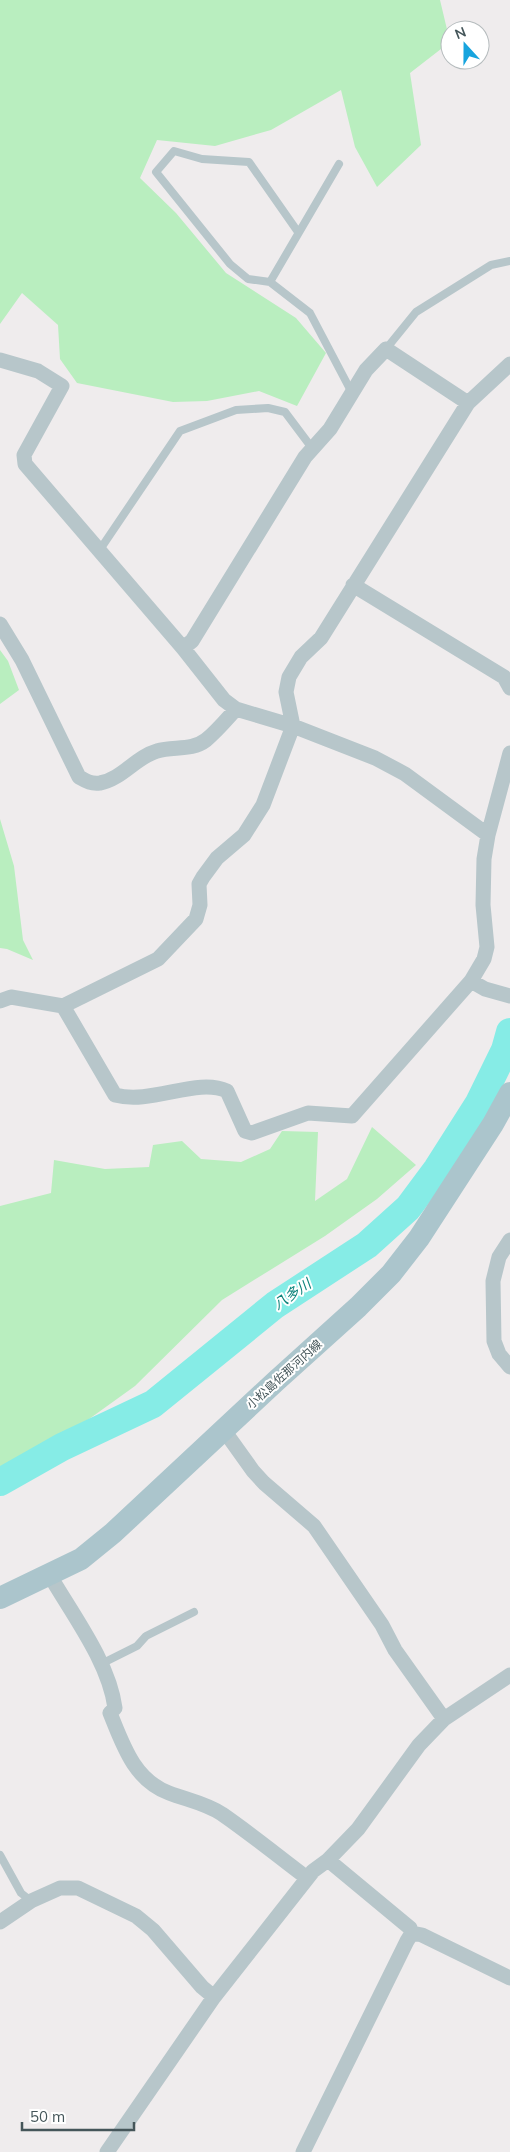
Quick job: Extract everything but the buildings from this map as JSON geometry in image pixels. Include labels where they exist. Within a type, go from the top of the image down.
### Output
[{"type":"main road","name":"小松島佐那河内線","points":[[0,1598],[81,1559],[113,1533],[223,1429],[358,1308],[391,1274],[420,1238],[493,1124],[510,1092]]},
{"type":"street","points":[[183,648],[192,641],[312,448],[330,429],[351,391],[366,370],[386,349],[468,403]]},
{"type":"street","points":[[0,360],[38,371],[62,386],[24,456],[25,464],[183,648],[224,700],[236,709],[293,726],[374,758],[405,774],[488,835]]},
{"type":"street","points":[[0,1001],[11,996],[63,1006],[122,978],[158,958],[196,919],[200,906],[199,884],[202,877],[216,858],[244,835],[263,805],[293,726],[286,692],[289,677],[301,657],[321,638],[468,403],[510,364]]},
{"type":"street","points":[[353,585],[504,677],[510,688]]},
{"type":"street","points":[[0,624],[22,660],[78,776],[90,784],[102,783],[114,778],[144,756],[158,750],[194,746],[206,740],[236,709]]},
{"type":"street","points":[[63,1006],[115,1095],[126,1098],[146,1098],[194,1088],[218,1086],[227,1091],[245,1131],[252,1133],[308,1113],[352,1116],[471,981],[484,959],[487,947],[483,905],[484,859],[488,835],[510,753]]},
{"type":"street","points":[[471,981],[486,989],[510,996]]},
{"type":"street","points":[[510,1240],[499,1257],[493,1281],[494,1341],[499,1354],[510,1367]]},
{"type":"street","points":[[223,1429],[253,1471],[264,1483],[314,1526],[382,1625],[395,1650],[444,1718]]},
{"type":"street","points":[[49,1574],[101,1664],[113,1694],[115,1708],[110,1713],[127,1754],[136,1770],[149,1783],[168,1793],[197,1801],[221,1813],[307,1878]]},
{"type":"street","points":[[107,2152],[214,1997],[307,1878],[328,1860],[358,1829],[419,1745],[444,1718],[510,1675]]},
{"type":"street","points":[[328,1860],[410,1928],[412,1933]]},
{"type":"street","points":[[0,1922],[31,1901],[60,1888],[78,1888],[136,1916],[153,1930],[202,1987],[214,1997]]},
{"type":"street","points":[[412,1933],[422,1935],[510,1978]]},
{"type":"street","points":[[303,2152],[412,1933]]},
{"type":"lane","points":[[298,232],[249,162],[202,158],[174,151],[156,172],[230,264],[248,279],[270,282],[310,313],[351,391]]},
{"type":"lane","points":[[270,282],[339,164]]},
{"type":"lane","points":[[386,349],[416,312],[491,265],[510,260]]},
{"type":"lane","points":[[99,551],[180,431],[236,410],[268,408],[285,412],[312,448]]},
{"type":"lane","points":[[101,1664],[137,1646],[146,1636],[194,1612]]},
{"type":"lane","points":[[0,1855],[21,1893],[31,1901]]},
{"type":"green space","points":[[0,0],[440,0],[445,20],[440,20],[440,50],[410,73],[421,145],[377,187],[355,147],[341,90],[271,130],[215,146],[157,140],[140,178],[176,213],[226,273],[296,318],[326,353],[297,406],[259,391],[207,401],[173,402],[77,383],[60,359],[58,325],[22,293],[0,324]]},
{"type":"green space","points":[[0,650],[8,661],[19,690],[0,704]]},
{"type":"green space","points":[[0,819],[14,866],[23,940],[33,960],[0,948]]},
{"type":"green space","points":[[372,1127],[416,1165],[377,1199],[325,1236],[222,1300],[135,1386],[39,1455],[0,1471],[0,1206],[51,1193],[54,1160],[105,1169],[149,1167],[153,1145],[182,1141],[201,1159],[241,1162],[270,1149],[282,1131],[318,1132],[315,1201],[347,1179]]},
{"type":"waterway","name":"八多川","points":[[0,1482],[62,1447],[153,1404],[275,1305],[367,1245],[408,1208],[437,1169],[479,1103],[505,1050],[510,1032]]}]
